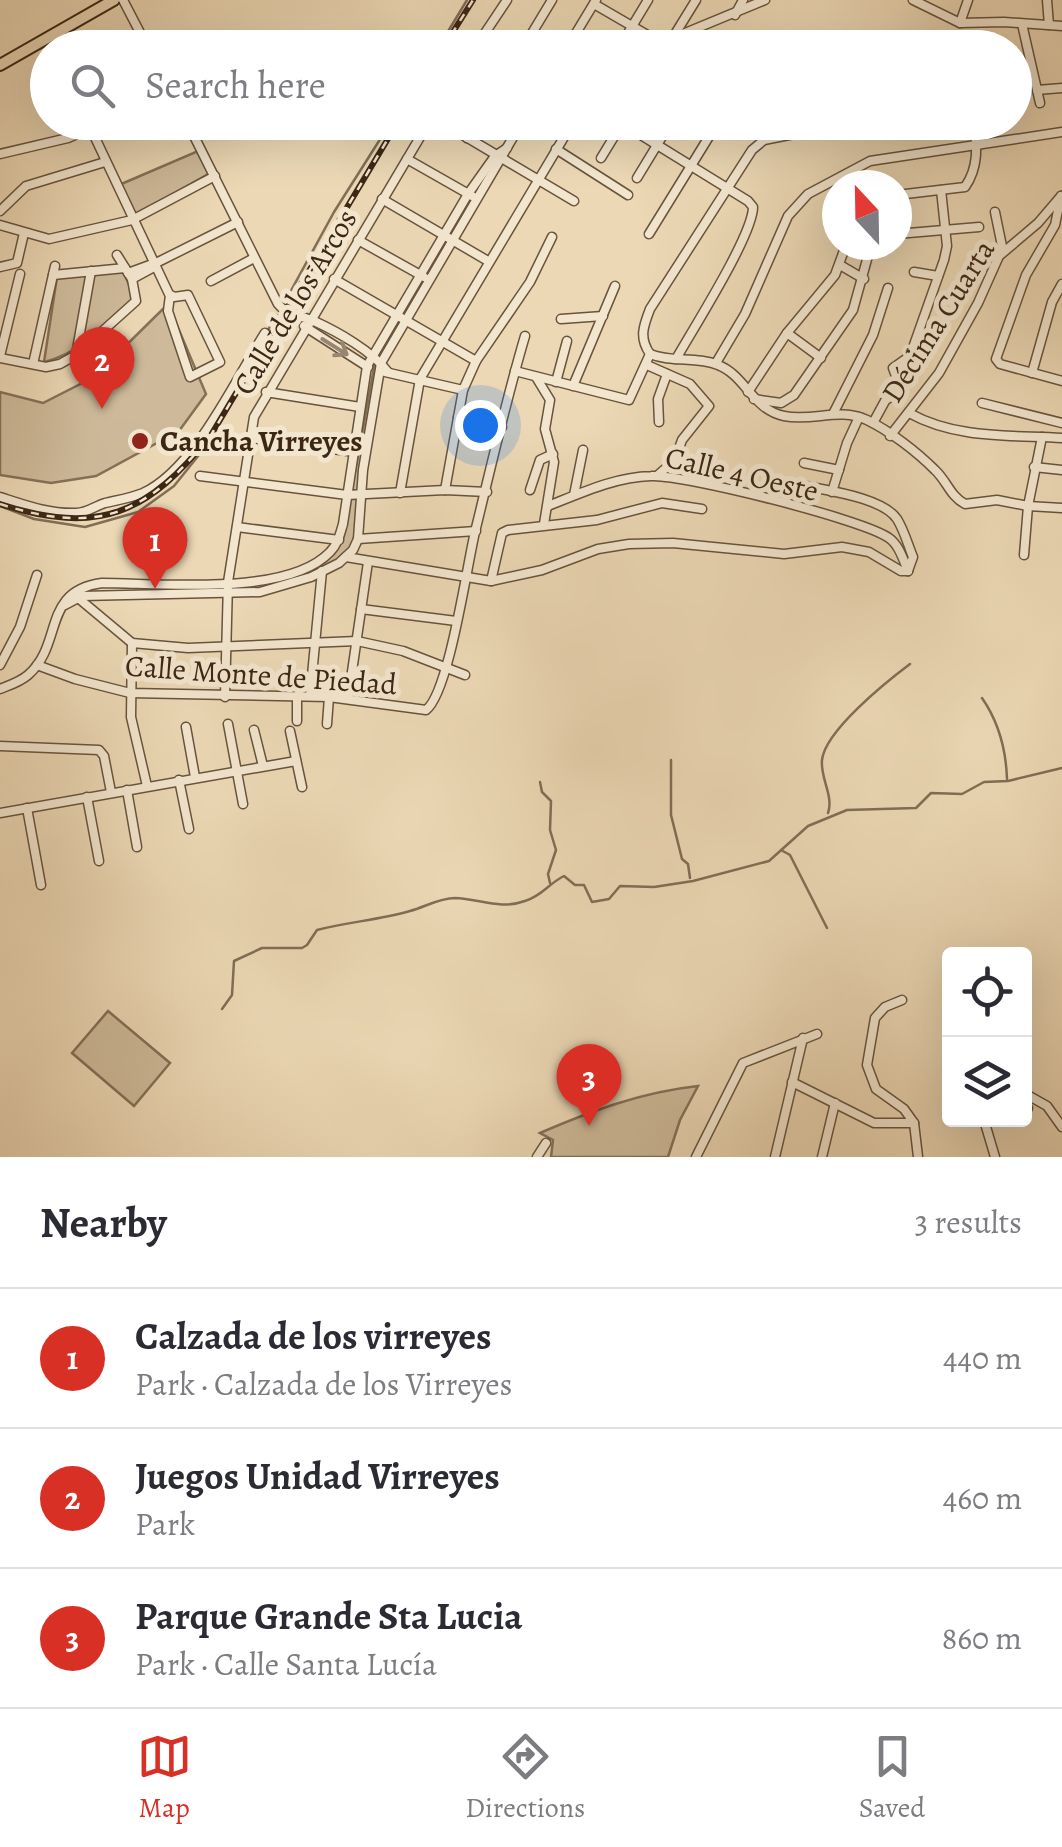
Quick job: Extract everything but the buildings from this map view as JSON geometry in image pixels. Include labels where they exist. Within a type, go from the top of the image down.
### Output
[{"type":"main road","points":[[61,30],[114,0]]},
{"type":"main road","points":[[0,65],[30,48]]},
{"type":"street","points":[[122,0],[138,30]]},
{"type":"street","points":[[487,30],[507,0]]},
{"type":"street","points":[[534,30],[552,0]]},
{"type":"street","points":[[629,30],[648,0]]},
{"type":"street","points":[[678,30],[696,0]]},
{"type":"street","points":[[735,14],[743,0]]},
{"type":"street","points":[[700,30],[765,0]]},
{"type":"street","points":[[913,0],[960,24],[1062,26]]},
{"type":"street","points":[[960,24],[968,0]]},
{"type":"street","points":[[1047,0],[1049,26]]},
{"type":"street","points":[[578,30],[595,2],[642,30]]},
{"type":"street","points":[[1022,24],[1023,30]]},
{"type":"street","points":[[1032,68],[1040,103]]},
{"type":"street","points":[[1037,90],[1062,88]]},
{"type":"street","points":[[1032,137],[1062,132]]},
{"type":"street","points":[[0,154],[60,140]]},
{"type":"street","points":[[95,140],[170,295],[168,311],[190,377],[220,362],[187,294],[170,295]]},
{"type":"street","points":[[196,140],[272,296],[285,312],[367,366],[463,390]]},
{"type":"street","name":"Calle de los Arcos","points":[[225,697],[228,587],[254,417],[418,140]]},
{"type":"street","points":[[470,140],[574,201]]},
{"type":"street","points":[[381,363],[442,236],[512,140]]},
{"type":"street","points":[[400,493],[420,379],[562,140]]},
{"type":"street","points":[[601,158],[611,140]]},
{"type":"street","points":[[647,140],[753,207],[748,232],[676,359]]},
{"type":"street","points":[[636,178],[660,140]]},
{"type":"street","points":[[650,234],[708,140]]},
{"type":"street","points":[[775,140],[757,144],[650,310],[642,333],[650,354],[716,364],[731,373],[751,396],[782,416],[833,414],[873,423],[936,470],[952,494],[965,504],[997,500],[1062,508]]},
{"type":"street","points":[[912,193],[966,186],[974,172],[976,140]]},
{"type":"street","points":[[716,364],[745,314],[788,216],[808,194],[870,161],[1013,140]]},
{"type":"street","points":[[556,149],[628,195]]},
{"type":"street","points":[[406,159],[472,196]]},
{"type":"street","points":[[0,212],[26,186],[105,162]]},
{"type":"street","points":[[0,225],[49,239],[132,220],[215,176]]},
{"type":"street","points":[[873,423],[884,401],[895,392],[893,368],[910,356],[938,276],[946,246],[941,190]]},
{"type":"street","points":[[62,608],[76,597],[258,582],[289,576],[320,560],[339,540],[367,366],[395,316],[452,241],[472,196]]},
{"type":"street","name":"Décima Cuarta","points":[[890,436],[939,373],[1003,250],[1038,223],[1061,196],[1051,235],[1026,275],[996,360],[1062,381]]},
{"type":"street","points":[[382,199],[488,262]]},
{"type":"street","points":[[995,212],[1003,250]]},
{"type":"street","points":[[33,364],[54,271],[128,273],[155,264],[238,222]]},
{"type":"street","points":[[912,233],[979,227]]},
{"type":"street","points":[[0,267],[17,263],[24,233]]},
{"type":"street","points":[[445,490],[463,390],[476,361],[530,282],[552,237]]},
{"type":"street","points":[[358,240],[424,277]]},
{"type":"street","points":[[20,274],[0,357],[53,367],[76,355],[136,300],[128,273],[117,255]]},
{"type":"street","points":[[212,282],[254,258]]},
{"type":"street","points":[[751,396],[788,333],[842,260]]},
{"type":"street","points":[[751,396],[787,401],[847,322],[868,260]]},
{"type":"street","points":[[840,265],[864,279]]},
{"type":"street","points":[[76,355],[92,271]]},
{"type":"street","points":[[914,272],[938,276]]},
{"type":"street","points":[[334,279],[476,361]]},
{"type":"street","points":[[1032,373],[1052,302],[1062,284]]},
{"type":"street","points":[[573,386],[616,286]]},
{"type":"street","points":[[833,414],[873,335],[888,288]]},
{"type":"street","points":[[561,319],[603,316]]},
{"type":"street","points":[[0,689],[24,678],[37,665],[70,594],[89,585],[269,590],[322,572],[356,547],[360,496],[383,372],[381,363],[372,356],[307,323]]},
{"type":"street","points":[[0,497],[44,511],[72,514],[144,492],[181,462],[195,444],[265,332]]},
{"type":"street","points":[[788,333],[821,358]]},
{"type":"street","points":[[446,668],[525,336]]},
{"type":"street","points":[[556,382],[567,340]]},
{"type":"street","points":[[514,371],[626,401],[633,396],[650,354]]},
{"type":"street","points":[[647,365],[690,384],[709,406],[684,437],[675,460],[658,475]]},
{"type":"street","points":[[659,422],[658,399],[667,374]]},
{"type":"street","points":[[536,377],[550,400],[545,430],[553,454],[544,524]]},
{"type":"street","points":[[266,392],[360,407]]},
{"type":"street","points":[[982,403],[1062,422]]},
{"type":"street","points":[[908,413],[928,424],[958,432],[1062,438]]},
{"type":"street","points":[[458,417],[502,427]]},
{"type":"street","points":[[832,492],[859,417]]},
{"type":"street","points":[[1024,555],[1034,466],[1042,437]]},
{"type":"street","points":[[250,438],[354,452]]},
{"type":"street","points":[[574,496],[583,450]]},
{"type":"street","points":[[530,490],[540,460],[553,454]]},
{"type":"street","points":[[804,463],[839,470]]},
{"type":"street","points":[[1034,466],[1062,470]]},
{"type":"street","name":"Calle 4 Oeste","points":[[548,506],[611,482],[658,475],[774,501],[874,530],[894,541],[908,571]]},
{"type":"street","points":[[200,476],[360,496],[445,490],[487,492]]},
{"type":"street","points":[[346,557],[490,581],[542,570],[598,549],[643,543],[772,554],[849,547],[868,552],[901,572],[908,571],[912,557],[892,512],[873,502],[806,486]]},
{"type":"street","points":[[490,581],[502,533],[544,524],[597,520],[662,503],[702,510]]},
{"type":"street","points":[[237,528],[339,540]]},
{"type":"street","points":[[358,538],[476,531]]},
{"type":"street","points":[[310,696],[320,560]]},
{"type":"street","points":[[348,699],[368,562]]},
{"type":"street","points":[[0,665],[20,627],[37,575]]},
{"type":"street","points":[[76,597],[132,643],[188,648],[357,642],[403,651],[465,675]]},
{"type":"street","points":[[361,609],[456,621]]},
{"type":"street","points":[[132,643],[133,728],[147,786]]},
{"type":"street","name":"Calle Monte de Piedad","points":[[37,665],[130,693],[329,697],[426,710],[435,702],[446,668]]},
{"type":"street","points":[[297,696],[297,721]]},
{"type":"street","points":[[327,724],[329,697]]},
{"type":"street","points":[[228,724],[243,804]]},
{"type":"street","points":[[186,727],[195,778]]},
{"type":"street","points":[[254,730],[264,766]]},
{"type":"street","points":[[290,732],[302,787]]},
{"type":"street","points":[[0,746],[99,750],[104,756],[111,792]]},
{"type":"street","points":[[0,814],[296,761]]},
{"type":"street","points":[[179,780],[189,830]]},
{"type":"street","points":[[127,790],[137,847]]},
{"type":"street","points":[[87,797],[99,861]]},
{"type":"street","points":[[27,808],[41,885]]},
{"type":"street","points":[[902,1000],[874,1018],[867,1065],[876,1089],[904,1109],[914,1123],[918,1157]]},
{"type":"street","points":[[696,1157],[742,1063],[816,1034]]},
{"type":"street","points":[[775,1157],[803,1038]]},
{"type":"street","points":[[792,1082],[874,1123],[914,1123]]},
{"type":"street","points":[[1032,1098],[1047,1106],[1062,1128]]},
{"type":"street","points":[[822,1157],[835,1103]]},
{"type":"street","points":[[986,1127],[996,1157]]},
{"type":"street","points":[[537,1157],[546,1143]]},
{"type":"shaded area","points":[[198,151],[210,173],[134,216],[119,185]]},
{"type":"shaded area","points":[[123,271],[135,298],[82,345],[44,362],[57,277]]},
{"type":"shaded area","points":[[168,304],[206,394],[179,431],[96,476],[51,483],[0,475],[0,392],[43,403],[94,377]]},
{"type":"shaded area","points":[[375,362],[381,365],[362,493],[360,545],[315,576],[232,593],[231,583],[307,567],[321,560],[343,538]]},
{"type":"shaded area","points":[[108,1011],[170,1063],[134,1106],[72,1053]]},
{"type":"shaded area","points":[[698,1086],[680,1120],[668,1157],[551,1157],[553,1140],[540,1133],[617,1104]]},
{"type":"waterway","points":[[449,30],[467,0]]},
{"type":"waterway","points":[[287,298],[380,140]]},
{"type":"waterway","points":[[268,330],[277,315]]},
{"type":"waterway","points":[[0,506],[34,519],[85,527],[138,512],[174,486],[211,440]]},
{"type":"waterway","points":[[828,813],[822,767],[826,748],[858,708],[910,664]]},
{"type":"waterway","points":[[982,698],[1000,736],[1007,779]]},
{"type":"waterway","points":[[671,760],[671,815],[690,878]]},
{"type":"waterway","points":[[222,1009],[232,995],[234,961],[262,948],[302,948],[317,930],[398,914],[449,898],[516,903],[536,896],[564,876],[575,885],[584,885],[592,902],[609,899],[620,886],[654,887],[693,881],[769,861],[808,826],[847,810],[916,808],[931,793],[962,794],[984,782],[1008,781],[1062,768]]},
{"type":"waterway","points":[[540,782],[542,792],[551,801],[550,830],[556,850],[548,874],[550,883]]},
{"type":"waterway","points":[[781,850],[790,855],[827,928]]},
{"type":"railway","points":[[454,30],[473,0]]},
{"type":"railway","points":[[0,504],[66,518],[94,517],[143,500],[165,484],[211,435],[387,140]]},
{"type":"place","name":"Juegos Unidad Virreyes","points":[[102,409]]},
{"type":"place","name":"Cancha Virreyes","points":[[140,441]]},
{"type":"place","name":"Calzada de los virreyes","points":[[155,589]]},
{"type":"place","name":"Parque Grande Sta Lucia","points":[[589,1126]]}]
